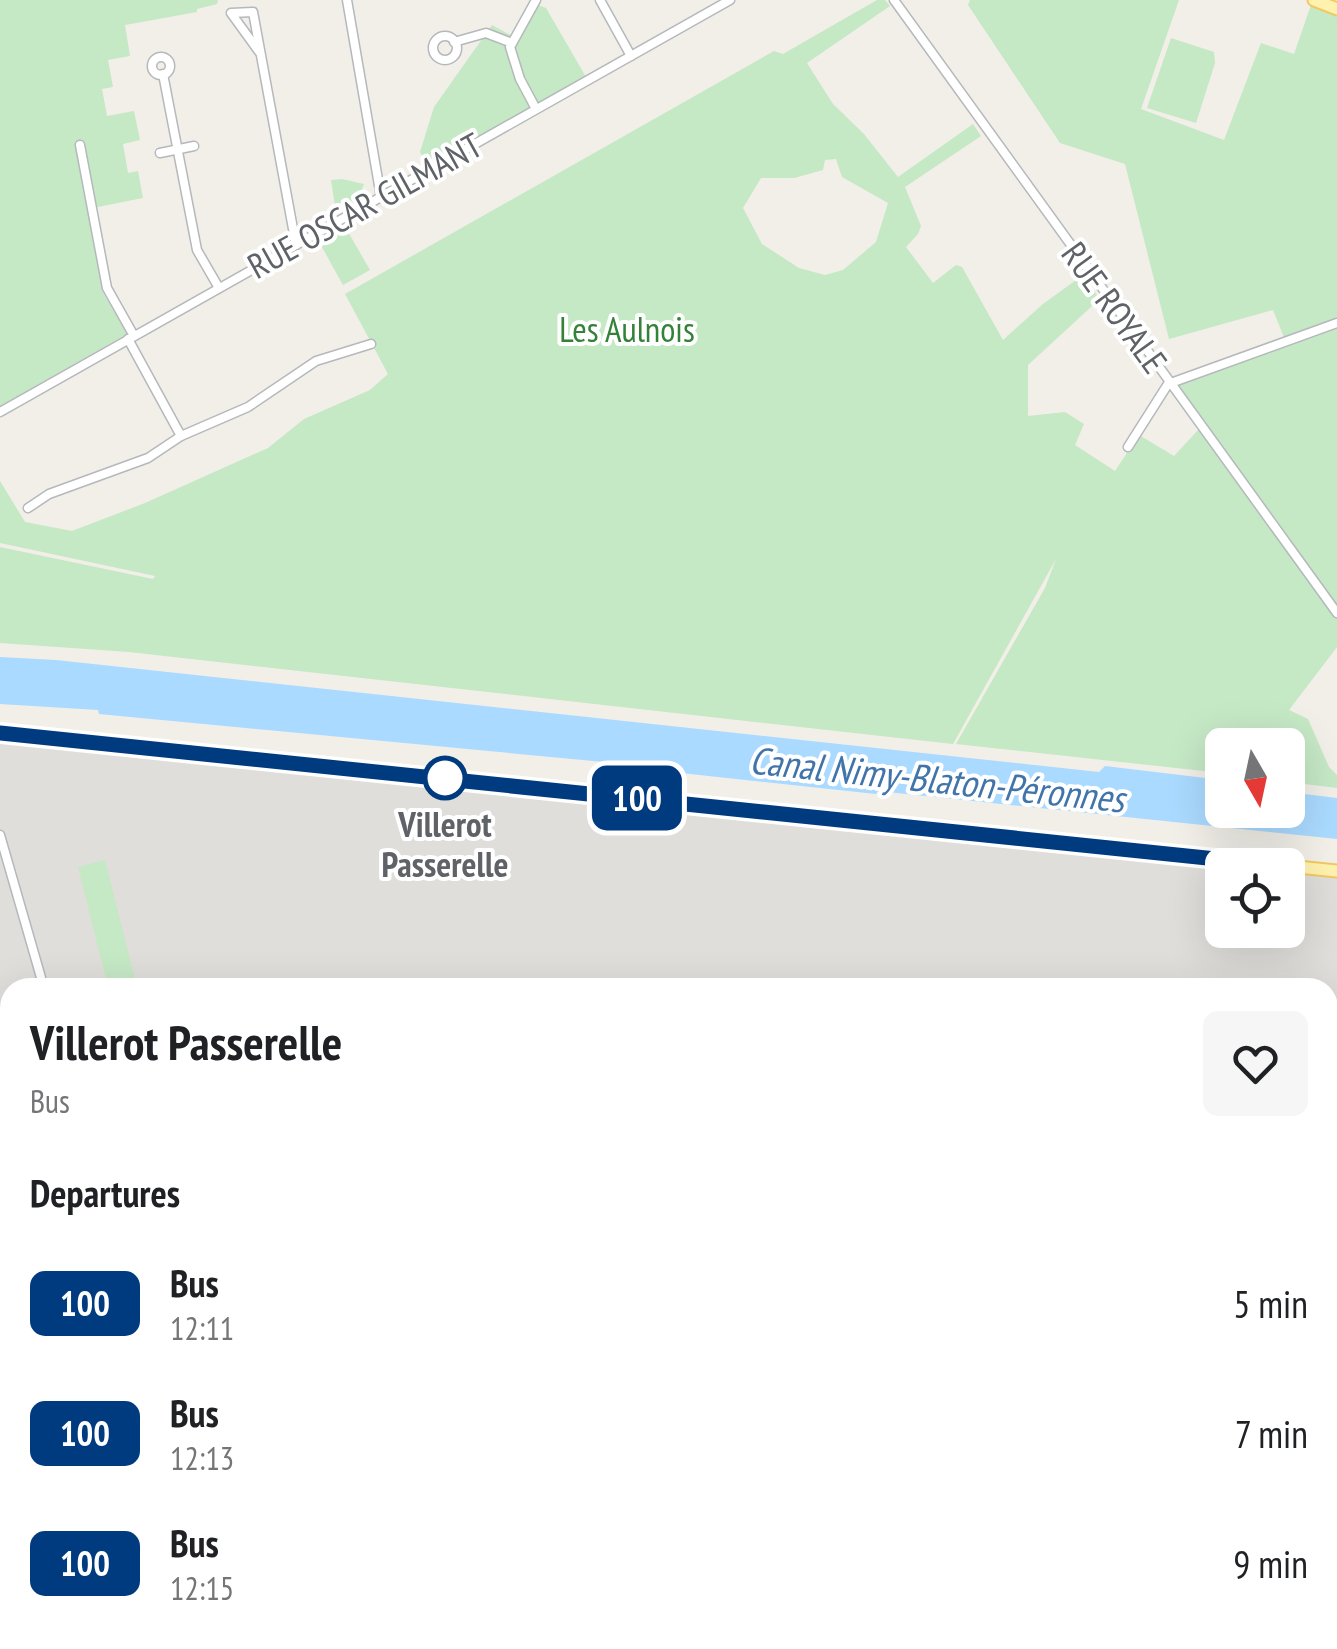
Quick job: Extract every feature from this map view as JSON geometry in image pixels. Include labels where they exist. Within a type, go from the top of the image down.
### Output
[{"type":"main road","points":[[1314,0],[1337,10]]},
{"type":"main road","points":[[0,734],[54,736],[1205,858]]},
{"type":"main road","points":[[1305,868],[1337,872]]},
{"type":"street","points":[[346,0],[381,197]]},
{"type":"street","points":[[536,0],[510,47],[536,109]]},
{"type":"street","points":[[600,0],[631,56]]},
{"type":"street","name":"RUE OSCAR GILMANT","points":[[0,412],[730,0]]},
{"type":"street","name":"RUE ROYALE","points":[[894,0],[1337,613]]},
{"type":"street","points":[[260,53],[230,13],[253,12],[296,245]]},
{"type":"street","points":[[454,42],[486,33],[513,40]]},
{"type":"street","points":[[164,74],[197,250],[219,288]]},
{"type":"street","points":[[80,145],[107,288],[181,436]]},
{"type":"street","points":[[160,153],[194,146]]},
{"type":"street","points":[[1128,448],[1168,384],[1337,323]]},
{"type":"street","points":[[28,508],[49,494],[148,458],[181,436],[248,406],[316,361],[371,344]]},
{"type":"street","points":[[0,835],[41,978]]},
{"type":"shaded area","points":[[0,739],[1205,864],[1205,948],[1305,948],[1305,875],[1337,878],[1337,978],[0,978]]},
{"type":"green space","points":[[0,0],[218,0],[197,12],[125,25],[130,56],[108,60],[113,87],[102,89],[107,116],[134,111],[140,140],[123,144],[128,173],[138,171],[143,198],[88,209],[103,293],[127,334],[0,406]]},
{"type":"green space","name":"Les Aulnois","points":[[877,0],[885,0],[890,6],[807,63],[833,104],[864,134],[898,177],[973,124],[981,136],[905,187],[921,226],[906,247],[933,283],[956,265],[962,267],[1003,340],[1083,275],[1097,295],[1091,307],[1028,365],[1028,416],[1065,412],[1084,424],[1075,445],[1115,471],[1139,435],[1174,456],[1199,429],[1337,617],[1337,647],[1289,710],[1308,719],[1329,767],[1337,775],[1337,788],[1305,784],[1305,728],[1205,728],[1205,771],[956,744],[1045,588],[1056,559],[953,744],[129,652],[0,643],[0,547],[153,579],[155,576],[0,543],[0,481],[25,522],[72,531],[268,448],[304,419],[370,390],[388,374],[345,294],[774,51],[783,54]],"holes":[[[836,159],[842,177],[888,203],[876,242],[843,270],[825,275],[799,268],[762,244],[743,208],[761,178],[794,178],[823,170],[825,160]]]},
{"type":"green space","points":[[970,0],[1179,0],[1141,109],[1224,140],[1261,43],[1294,54],[1312,2],[1337,13],[1337,320],[1285,340],[1273,310],[1169,339],[1125,164],[1060,143],[968,5]]},
{"type":"green space","points":[[538,5],[546,8],[586,77],[428,166],[420,152],[434,107],[492,25],[518,39]]},
{"type":"green space","points":[[1171,38],[1214,52],[1215,63],[1196,123],[1147,108]]},
{"type":"green space","points":[[331,180],[364,184],[357,203],[336,213]]},
{"type":"green space","points":[[344,225],[370,270],[343,285],[318,240]]},
{"type":"green space","points":[[1337,325],[1337,610],[1173,386]]},
{"type":"green space","points":[[105,860],[135,978],[106,978],[78,867]]},
{"type":"water","name":"Canal Nimy-Blaton-Péronnes","points":[[0,657],[56,660],[1099,772],[1105,766],[1205,778],[1205,825],[99,714],[98,710],[0,704]]},
{"type":"water","points":[[1305,794],[1337,798],[1337,839],[1232,828],[1305,828]]},
{"type":"bus line","name":"100","points":[[0,733],[1205,858]]},
{"type":"place","name":"Villerot Passerelle","points":[[445,778]]}]
